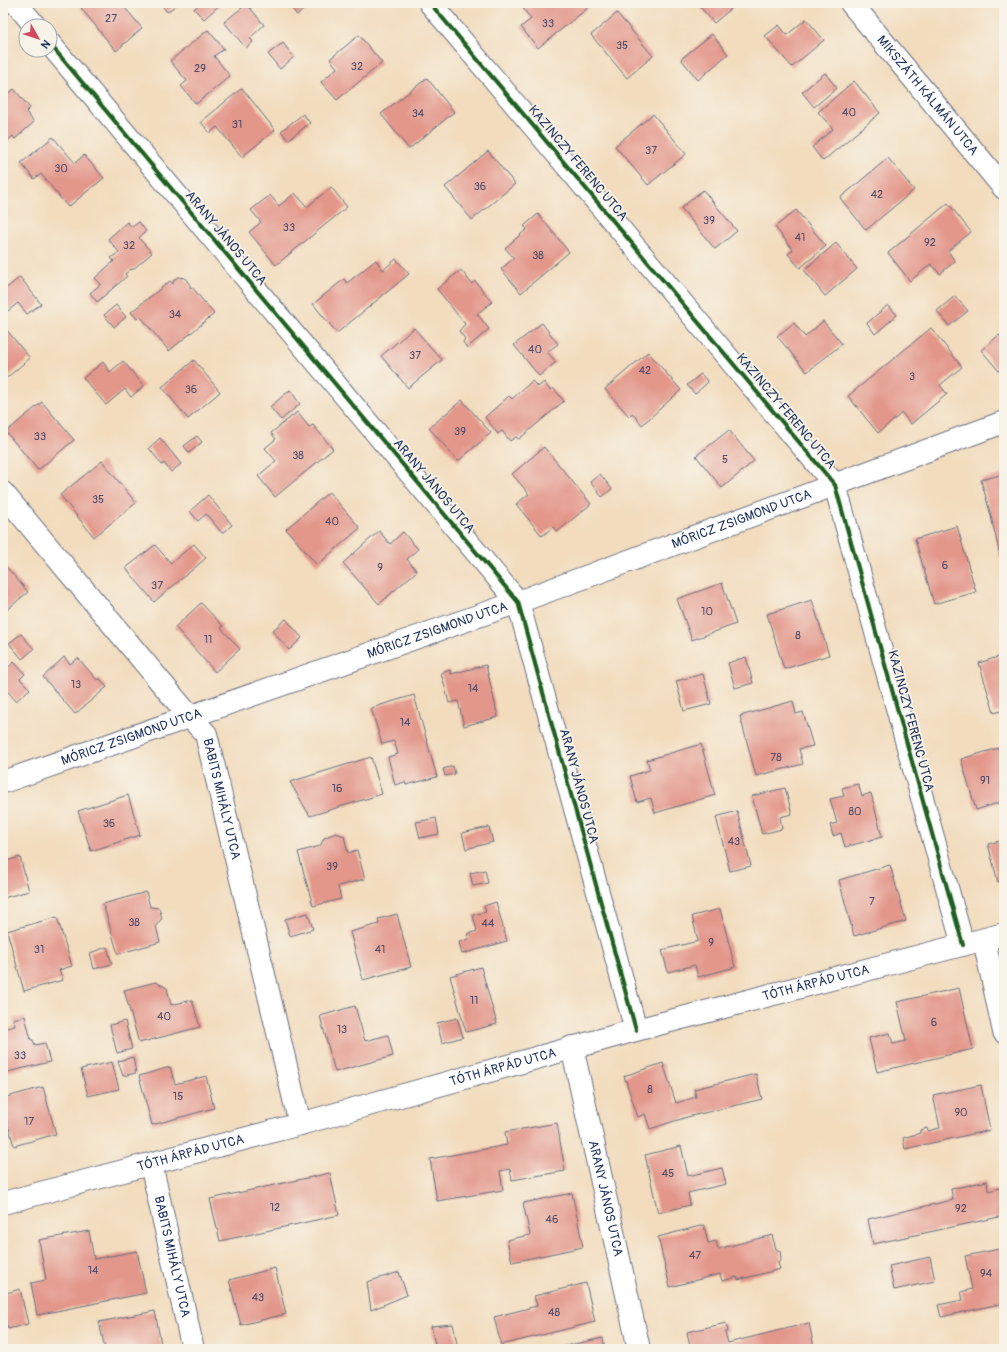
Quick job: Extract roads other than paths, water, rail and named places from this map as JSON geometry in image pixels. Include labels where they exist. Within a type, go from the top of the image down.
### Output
[{"type":"street","points":[[16,3],[28,18]]},
{"type":"street","name":"KAZINCZY FERENC UTCA","points":[[430,3],[835,485],[963,945]]},
{"type":"street","name":"MIKSZÁTH KÁLMÁN UTCA","points":[[852,3],[1004,188]]},
{"type":"street","name":"ARANY JÁNOS UTCA","points":[[58,54],[518,602],[636,1030]]},
{"type":"street","name":"MÓRICZ ZSIGMOND UTCA","points":[[3,782],[518,602],[1004,422]]},
{"type":"street","name":"BABITS MIHÁLY UTCA","points":[[3,493],[190,717],[206,734],[300,1124]]},
{"type":"street","points":[[994,937],[1004,1032]]},
{"type":"street","name":"TÓTH ÁRPÁD UTCA","points":[[3,1203],[300,1124],[572,1047],[994,937]]},
{"type":"street","name":"ARANY JÁNOS UTCA","points":[[572,1047],[639,1349]]},
{"type":"street","name":"BABITS MIHÁLY UTCA","points":[[151,1164],[194,1349]]}]
